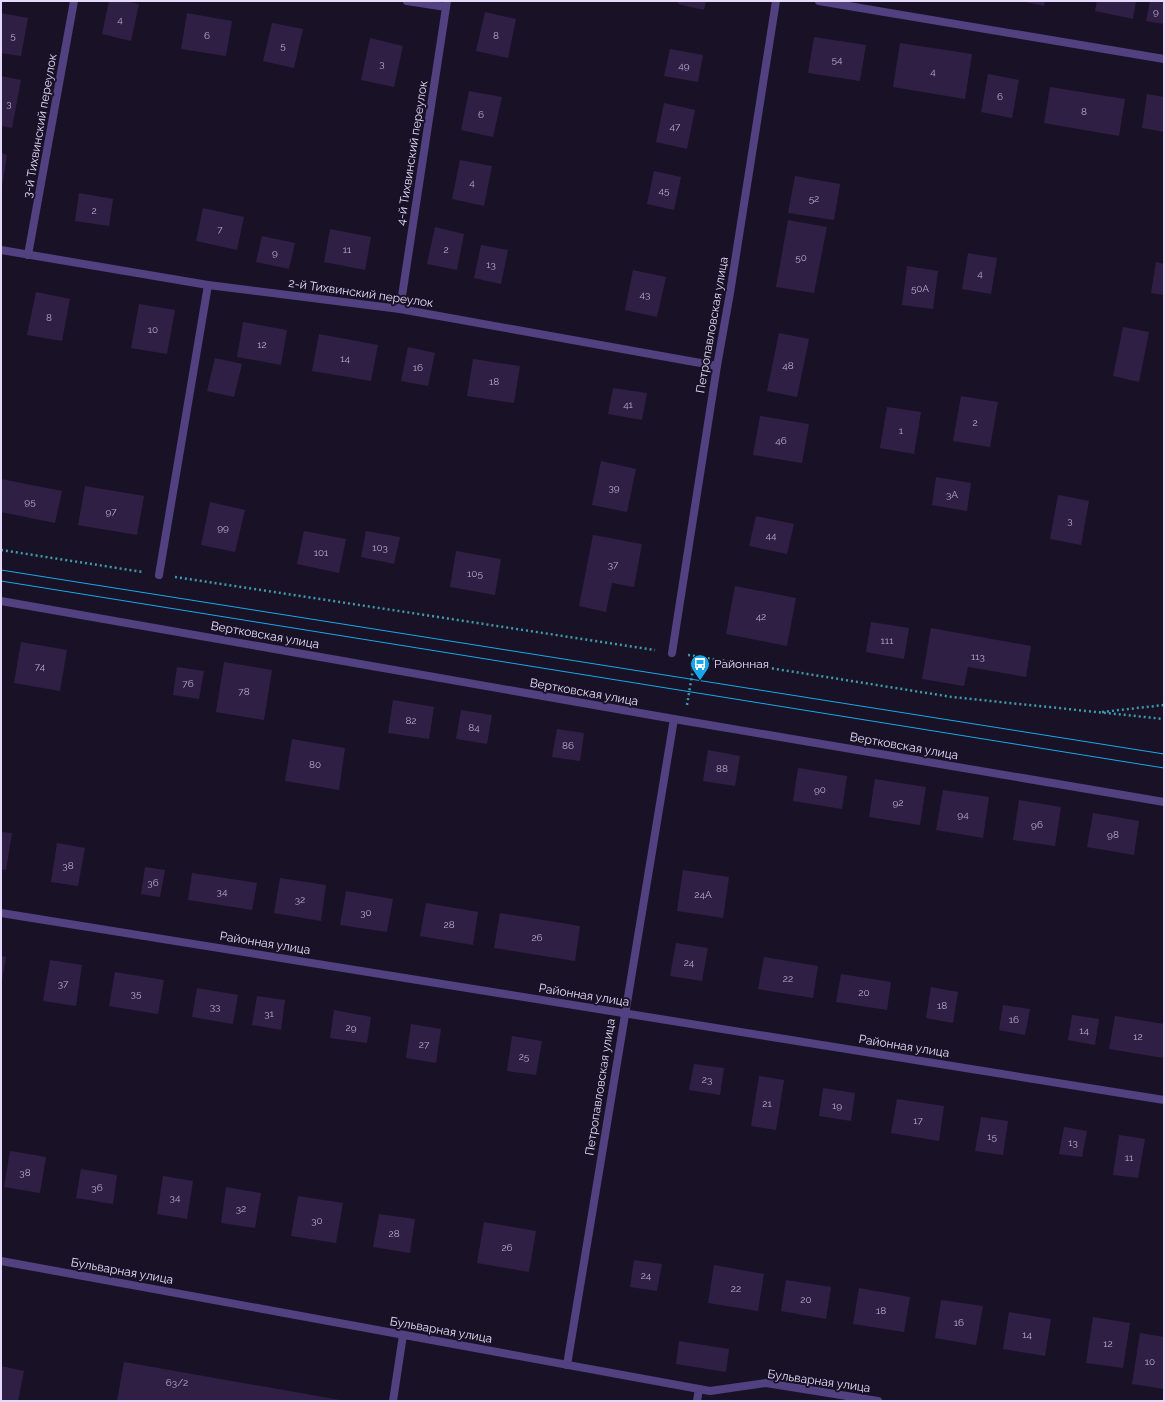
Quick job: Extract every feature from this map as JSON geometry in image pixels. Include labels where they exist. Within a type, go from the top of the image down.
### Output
[{"type":"street","name":"3-й Тихвинский переулок","points":[[28,255],[74,1]]},
{"type":"street","points":[[408,1],[447,4]]},
{"type":"street","name":"Петропавловская улица","points":[[672,653],[776,1]]},
{"type":"street","points":[[819,1],[1164,59]]},
{"type":"street","name":"4-й Тихвинский переулок","points":[[400,309],[447,4]]},
{"type":"street","name":"2-й Тихвинский переулок","points":[[1,250],[208,285],[400,309],[717,366]]},
{"type":"street","points":[[159,575],[208,285]]},
{"type":"street","name":"Вертковская улица","points":[[1,601],[674,720],[1164,802]]},
{"type":"street","name":"Петропавловская улица","points":[[567,1365],[624,1014],[674,720]]},
{"type":"street","name":"Районная улица","points":[[1,913],[1164,1100]]},
{"type":"street","name":"Бульварная улица","points":[[1,1261],[710,1391],[766,1384],[878,1401]]},
{"type":"street","points":[[393,1401],[403,1335]]},
{"type":"street","points":[[697,1401],[699,1389]]},
{"type":"path","points":[[1,550],[695,656],[952,697],[1164,719]]},
{"type":"path","points":[[684,721],[695,656]]},
{"type":"path","points":[[1095,712],[1164,705]]},
{"type":"building","points":[[109,1],[125,1],[139,4],[131,41],[102,34]]},
{"type":"building","points":[[679,1],[706,1],[704,10],[678,4]]},
{"type":"building","points":[[1021,1],[1045,1],[1044,6]]},
{"type":"building","points":[[1097,1],[1136,1],[1133,19],[1095,11]]},
{"type":"building","points":[[1150,1],[1164,1],[1164,24],[1146,21]]},
{"type":"building","points":[[485,12],[516,19],[508,58],[476,51]]},
{"type":"building","points":[[1,13],[28,18],[21,56],[1,53]]},
{"type":"building","points":[[187,13],[232,21],[226,56],[181,49]]},
{"type":"building","points":[[272,23],[303,29],[294,68],[263,61]]},
{"type":"building","points":[[814,37],[866,45],[860,81],[808,73]]},
{"type":"building","points":[[370,38],[403,46],[394,87],[361,80]]},
{"type":"building","points":[[900,43],[972,54],[965,99],[893,87]]},
{"type":"building","points":[[670,49],[703,55],[698,82],[664,76]]},
{"type":"building","points":[[988,74],[1019,80],[1012,118],[981,112]]},
{"type":"building","points":[[1,76],[21,80],[12,128],[1,126]]},
{"type":"building","points":[[1050,87],[1125,99],[1119,136],[1044,123]]},
{"type":"building","points":[[469,91],[502,97],[493,137],[461,130]]},
{"type":"building","points":[[1147,94],[1164,97],[1164,132],[1142,128]]},
{"type":"building","points":[[664,103],[695,110],[687,149],[656,142]]},
{"type":"building","points":[[1,153],[7,155],[2,187],[1,187]]},
{"type":"building","points":[[460,160],[492,166],[484,206],[452,199]]},
{"type":"building","points":[[654,171],[681,177],[674,210],[647,204]]},
{"type":"building","points":[[795,176],[840,184],[834,220],[788,213]]},
{"type":"building","points":[[79,193],[113,199],[109,226],[75,221]]},
{"type":"building","points":[[203,208],[244,217],[237,250],[196,241]]},
{"type":"building","points":[[788,220],[827,227],[814,293],[776,287]]},
{"type":"building","points":[[435,227],[464,234],[457,270],[427,264]]},
{"type":"building","points":[[330,229],[371,237],[365,270],[324,262]]},
{"type":"building","points":[[262,236],[295,243],[289,269],[256,262]]},
{"type":"building","points":[[481,245],[508,250],[501,284],[474,278]]},
{"type":"building","points":[[968,253],[997,258],[991,294],[962,289]]},
{"type":"building","points":[[1156,262],[1164,264],[1164,295],[1151,293]]},
{"type":"building","points":[[907,266],[938,271],[933,309],[902,305]]},
{"type":"building","points":[[633,270],[666,277],[657,317],[625,310]]},
{"type":"building","points":[[36,292],[70,299],[62,341],[27,335]]},
{"type":"building","points":[[139,304],[175,310],[167,354],[131,348]]},
{"type":"building","points":[[243,322],[287,330],[281,365],[237,357]]},
{"type":"building","points":[[1123,327],[1149,332],[1139,382],[1113,376]]},
{"type":"building","points":[[779,333],[809,339],[797,397],[767,391]]},
{"type":"building","points":[[319,334],[378,345],[371,381],[312,371]]},
{"type":"building","points":[[408,347],[435,353],[428,386],[401,381]]},
{"type":"building","points":[[215,358],[242,364],[234,397],[207,391]]},
{"type":"building","points":[[473,359],[520,366],[514,403],[467,396]]},
{"type":"building","points":[[613,388],[647,393],[642,420],[608,414]]},
{"type":"building","points":[[961,396],[998,402],[990,447],[953,441]]},
{"type":"building","points":[[887,407],[921,412],[914,454],[880,448]]},
{"type":"building","points":[[760,416],[809,424],[802,463],[753,455]]},
{"type":"building","points":[[601,461],[636,469],[627,512],[592,505]]},
{"type":"building","points":[[936,477],[971,483],[967,511],[932,505]]},
{"type":"building","points":[[1,479],[62,491],[55,523],[1,512]]},
{"type":"building","points":[[85,486],[144,496],[137,535],[78,525]]},
{"type":"building","points":[[1058,495],[1089,501],[1081,545],[1050,539]]},
{"type":"building","points":[[210,502],[245,510],[235,552],[201,545]]},
{"type":"building","points":[[756,516],[794,524],[787,554],[749,546]]},
{"type":"building","points":[[304,531],[346,539],[339,573],[297,564]]},
{"type":"building","points":[[366,531],[400,537],[394,564],[361,557]]},
{"type":"building","points":[[593,535],[642,544],[634,587],[612,583],[606,612],[579,606]]},
{"type":"building","points":[[456,551],[501,559],[495,595],[450,587]]},
{"type":"building","points":[[735,586],[796,598],[787,646],[726,634]]},
{"type":"building","points":[[871,622],[909,628],[904,659],[866,652]]},
{"type":"building","points":[[931,628],[1031,646],[1026,677],[968,667],[964,686],[922,679]]},
{"type":"building","points":[[21,642],[67,650],[60,691],[14,683]]},
{"type":"building","points":[[224,662],[272,670],[264,720],[216,712]]},
{"type":"building","points":[[177,667],[204,671],[199,699],[173,695]]},
{"type":"building","points":[[393,700],[434,707],[429,739],[388,733]]},
{"type":"building","points":[[461,710],[492,715],[487,744],[456,739]]},
{"type":"building","points":[[557,729],[584,733],[580,761],[552,757]]},
{"type":"building","points":[[292,739],[345,748],[339,790],[285,781]]},
{"type":"building","points":[[708,750],[740,756],[735,786],[703,781]]},
{"type":"building","points":[[798,768],[847,776],[842,809],[793,801]]},
{"type":"building","points":[[875,779],[926,787],[920,825],[869,817]]},
{"type":"building","points":[[943,790],[989,797],[983,838],[936,830]]},
{"type":"building","points":[[1019,800],[1061,807],[1055,846],[1013,840]]},
{"type":"building","points":[[1093,813],[1139,821],[1134,855],[1087,847]]},
{"type":"building","points":[[1,832],[12,833],[6,870],[1,869]]},
{"type":"building","points":[[57,843],[85,848],[78,886],[51,882]]},
{"type":"building","points":[[145,867],[165,870],[160,897],[141,894]]},
{"type":"building","points":[[683,870],[729,877],[723,918],[677,911]]},
{"type":"building","points":[[192,873],[257,883],[252,910],[188,900]]},
{"type":"building","points":[[280,878],[326,885],[321,921],[274,913]]},
{"type":"building","points":[[346,891],[393,899],[387,932],[340,925]]},
{"type":"building","points":[[426,903],[478,912],[473,945],[420,936]]},
{"type":"building","points":[[500,913],[580,926],[575,961],[494,948]]},
{"type":"building","points":[[676,943],[708,948],[702,981],[670,976]]},
{"type":"building","points":[[1,956],[6,957],[2,980],[1,980]]},
{"type":"building","points":[[764,957],[818,966],[813,998],[758,989]]},
{"type":"building","points":[[50,960],[82,965],[76,1006],[43,1001]]},
{"type":"building","points":[[115,972],[164,980],[158,1014],[109,1006]]},
{"type":"building","points":[[841,974],[891,982],[887,1010],[836,1002]]},
{"type":"building","points":[[931,987],[958,992],[953,1023],[926,1018]]},
{"type":"building","points":[[197,988],[238,995],[233,1024],[192,1017]]},
{"type":"building","points":[[257,996],[285,1000],[281,1030],[252,1025]]},
{"type":"building","points":[[1003,1005],[1030,1009],[1025,1035],[999,1030]]},
{"type":"building","points":[[334,1010],[371,1017],[367,1043],[330,1038]]},
{"type":"building","points":[[1072,1015],[1099,1019],[1095,1045],[1068,1040]]},
{"type":"building","points":[[1115,1016],[1164,1024],[1164,1058],[1109,1049]]},
{"type":"building","points":[[411,1024],[441,1029],[436,1063],[406,1058]]},
{"type":"building","points":[[512,1036],[542,1041],[536,1075],[507,1071]]},
{"type":"building","points":[[694,1064],[724,1068],[720,1095],[689,1090]]},
{"type":"building","points":[[759,1076],[784,1080],[776,1130],[751,1126]]},
{"type":"building","points":[[823,1088],[855,1093],[851,1121],[819,1116]]},
{"type":"building","points":[[897,1099],[944,1106],[939,1141],[891,1133]]},
{"type":"building","points":[[981,1117],[1008,1121],[1003,1155],[975,1151]]},
{"type":"building","points":[[1064,1127],[1087,1131],[1082,1157],[1059,1154]]},
{"type":"building","points":[[1119,1135],[1145,1139],[1138,1178],[1113,1175]]},
{"type":"building","points":[[10,1151],[46,1157],[40,1193],[4,1187]]},
{"type":"building","points":[[81,1169],[117,1175],[113,1204],[76,1198]]},
{"type":"building","points":[[163,1176],[193,1181],[187,1219],[157,1214]]},
{"type":"building","points":[[226,1187],[261,1193],[255,1228],[221,1223]]},
{"type":"building","points":[[298,1196],[343,1203],[336,1243],[291,1236]]},
{"type":"building","points":[[379,1214],[415,1219],[410,1253],[373,1247]]},
{"type":"building","points":[[484,1222],[536,1231],[529,1272],[477,1263]]},
{"type":"building","points":[[634,1260],[662,1264],[657,1291],[630,1287]]},
{"type":"building","points":[[714,1265],[764,1274],[758,1311],[708,1303]]},
{"type":"building","points":[[786,1280],[831,1287],[826,1319],[781,1311]]},
{"type":"building","points":[[859,1288],[910,1297],[904,1332],[853,1324]]},
{"type":"building","points":[[941,1300],[983,1306],[976,1345],[935,1338]]},
{"type":"building","points":[[1009,1312],[1051,1319],[1045,1356],[1003,1349]]},
{"type":"building","points":[[1093,1317],[1130,1323],[1123,1368],[1086,1363]]},
{"type":"building","points":[[1140,1333],[1164,1337],[1164,1389],[1132,1384]]},
{"type":"building","points":[[679,1341],[729,1349],[726,1372],[676,1364]]},
{"type":"building","points":[[124,1362],[340,1400],[340,1401],[117,1401]]},
{"type":"building","points":[[1,1366],[24,1371],[18,1401],[1,1401]]},
{"type":"tram line","points":[[1,570],[1164,754]]},
{"type":"tram line","points":[[1,581],[1164,768]]},
{"type":"place","name":"Районная","points":[[700,681]]}]
